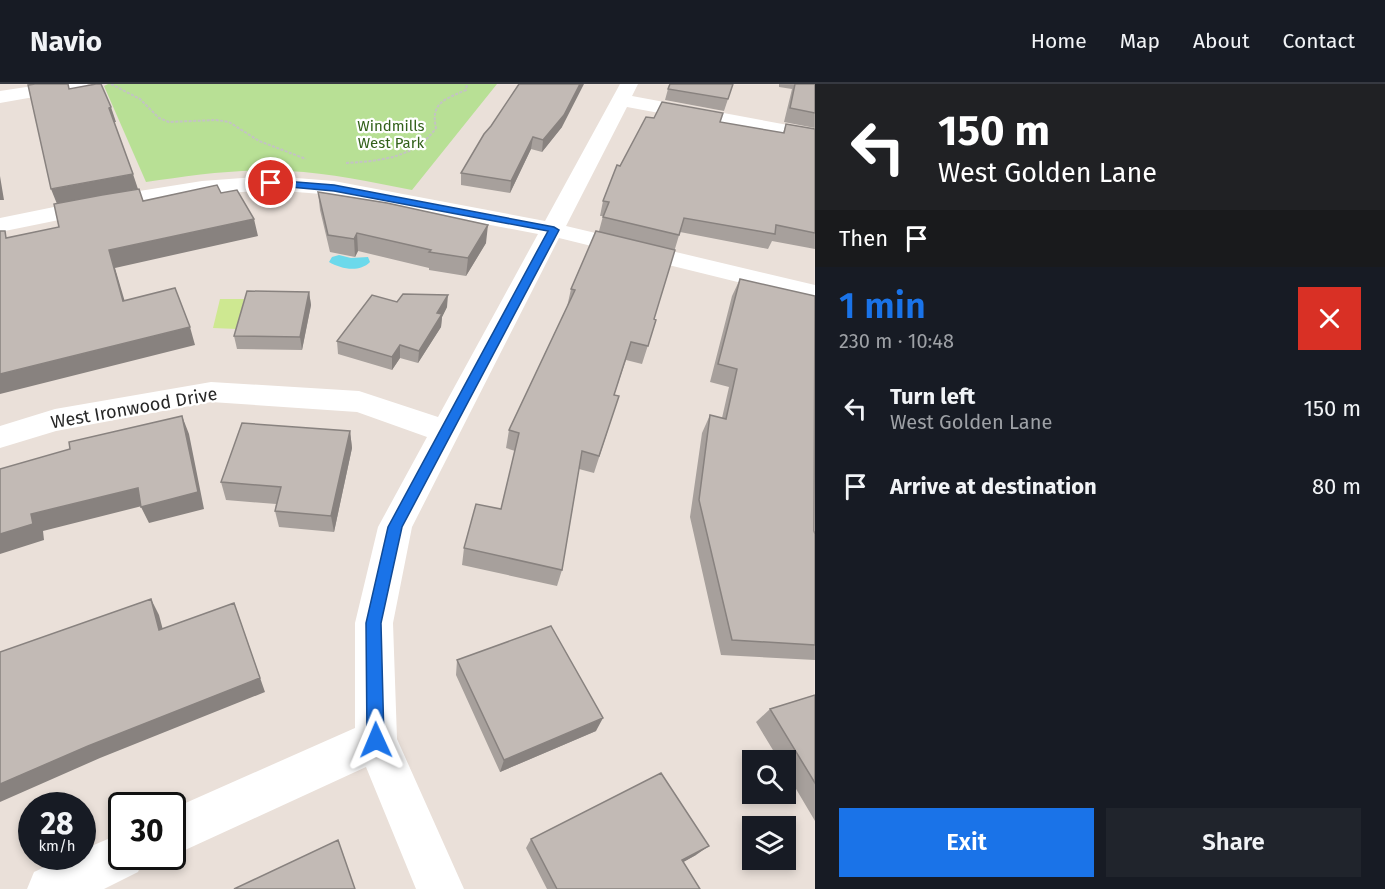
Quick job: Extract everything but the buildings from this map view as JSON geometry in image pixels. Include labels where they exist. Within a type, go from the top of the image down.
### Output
[{"type":"street","points":[[0,97],[79,84]]},
{"type":"street","points":[[440,889],[376,740],[374,623],[395,527],[625,92],[815,136]]},
{"type":"street","points":[[0,225],[108,203],[202,188],[271,183],[334,188],[554,230],[815,293]]},
{"type":"street","name":"West Ironwood Drive","points":[[0,437],[55,420],[211,392],[359,402],[446,431]]},
{"type":"street","points":[[186,827],[376,740]]},
{"type":"street","points":[[51,889],[108,863]]},
{"type":"path","points":[[111,84],[140,99],[159,118],[169,122],[229,122],[259,141],[315,161]]},
{"type":"path","points":[[346,163],[388,159],[424,144],[436,128],[432,117],[435,108],[442,100],[465,90],[467,84]]},
{"type":"green space","name":"Windmills West Park","points":[[108,84],[497,84],[412,190],[335,176],[270,170],[217,173],[146,182],[104,86]]},
{"type":"green space","points":[[220,299],[244,299],[237,329],[213,328]]},
{"type":"water","points":[[339,255],[351,258],[368,257],[370,262],[361,268],[350,269],[329,262],[332,257]]},
{"type":"route","points":[[271,183],[334,188],[554,230],[395,527],[374,623],[376,740]]}]
